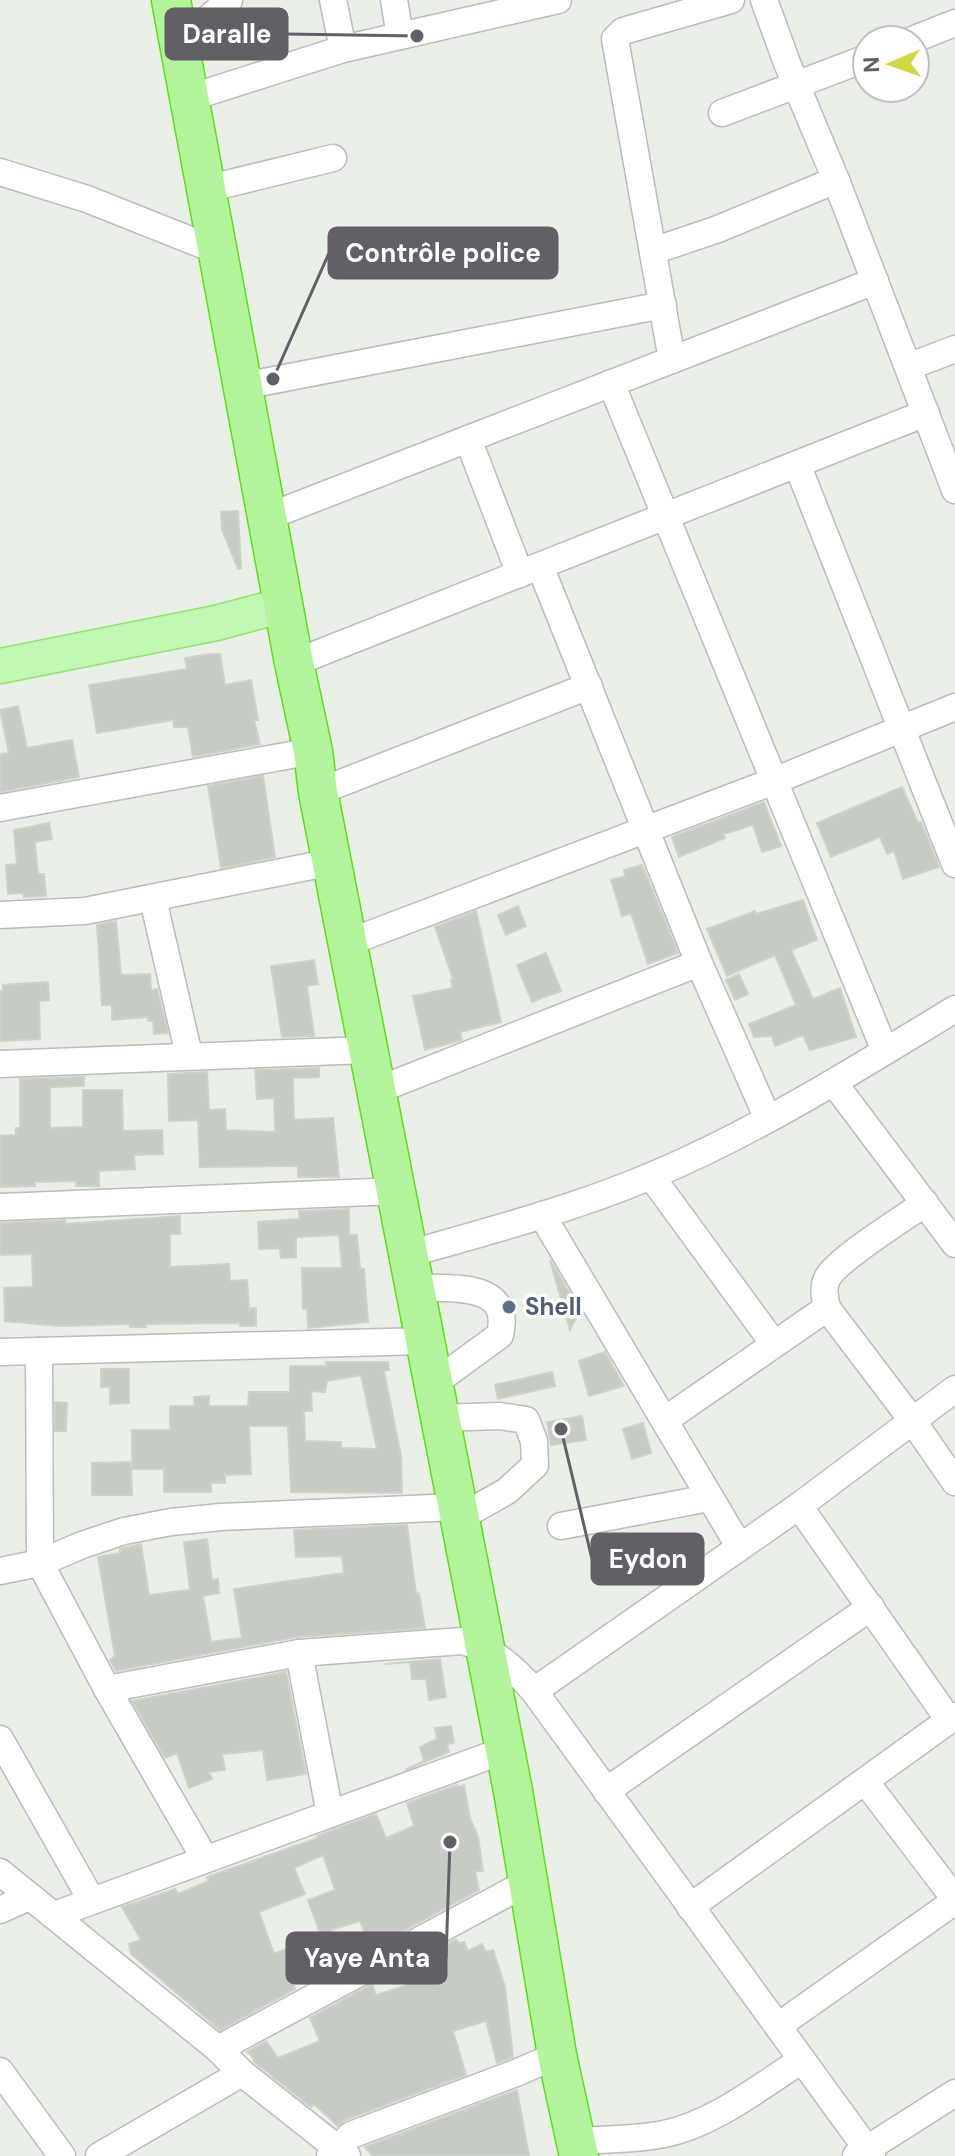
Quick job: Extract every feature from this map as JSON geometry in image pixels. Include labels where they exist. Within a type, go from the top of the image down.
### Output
[{"type":"highway","points":[[171,0],[313,751],[318,792],[505,1750],[557,2055],[578,2149]]},
{"type":"main road","points":[[0,666],[216,623],[284,605]]},
{"type":"street","points":[[333,0],[343,49]]},
{"type":"street","points":[[394,0],[400,36]]},
{"type":"street","points":[[189,98],[343,49],[558,0]]},
{"type":"street","points":[[672,360],[615,39],[623,31],[731,0]]},
{"type":"street","points":[[764,0],[926,413],[946,443],[955,490]]},
{"type":"street","points":[[179,45],[217,5]]},
{"type":"street","points":[[931,32],[955,23]]},
{"type":"street","points":[[722,113],[851,64]]},
{"type":"street","points":[[206,189],[333,158]]},
{"type":"street","points":[[0,172],[87,199],[218,251]]},
{"type":"street","points":[[653,251],[718,229],[836,180]]},
{"type":"street","points":[[267,517],[875,281]]},
{"type":"street","points":[[243,386],[663,305]]},
{"type":"street","points":[[908,367],[955,349]]},
{"type":"street","points":[[611,383],[885,1051]]},
{"type":"street","points":[[294,663],[926,413]]},
{"type":"street","points":[[468,439],[589,686],[699,963],[768,1119]]},
{"type":"street","points":[[797,464],[955,864]]},
{"type":"street","points":[[318,792],[589,686]]},
{"type":"street","points":[[347,943],[774,781],[955,707]]},
{"type":"street","points":[[0,808],[313,751]]},
{"type":"street","points":[[0,915],[85,911],[332,862]]},
{"type":"street","points":[[153,899],[189,1055]]},
{"type":"street","points":[[378,1090],[699,963]]},
{"type":"street","points":[[411,1271],[542,1215],[651,1176],[834,1083],[955,1009]]},
{"type":"street","points":[[0,1064],[368,1050]]},
{"type":"street","points":[[834,1083],[953,1236]]},
{"type":"street","points":[[651,1176],[774,1344]]},
{"type":"street","points":[[0,1207],[396,1191]]},
{"type":"street","points":[[925,1203],[838,1265],[826,1279],[823,1293],[827,1308],[955,1482]]},
{"type":"street","points":[[542,1215],[739,1546]]},
{"type":"street","points":[[411,1271],[493,1297],[503,1323],[500,1335],[437,1401]]},
{"type":"street","points":[[665,1420],[827,1308]]},
{"type":"street","points":[[0,1352],[425,1341]]},
{"type":"street","points":[[39,1351],[40,1563],[107,1689],[205,1859]]},
{"type":"street","points":[[534,1691],[799,1506],[955,1389]]},
{"type":"street","points":[[0,1571],[40,1563],[124,1531],[171,1522],[221,1517],[458,1512],[507,1491],[535,1465],[534,1441],[526,1420],[437,1401]]},
{"type":"street","points":[[561,1526],[709,1498]]},
{"type":"street","points":[[690,1907],[952,1718],[799,1506]]},
{"type":"street","points":[[606,1791],[871,1607]]},
{"type":"street","points":[[107,1689],[299,1653],[462,1641],[484,1647],[513,1668],[534,1691],[778,2026],[865,2153],[955,2093]]},
{"type":"street","points":[[299,1653],[330,1814]]},
{"type":"street","points":[[0,1739],[92,1901]]},
{"type":"street","points":[[54,1915],[505,1750]]},
{"type":"street","points":[[778,2026],[955,1900],[865,1781]]},
{"type":"street","points":[[0,1872],[218,2049],[242,2073],[339,2153],[351,2135],[557,2055]]},
{"type":"street","points":[[218,2049],[528,1882]]},
{"type":"street","points":[[0,1910],[29,1897]]},
{"type":"street","points":[[578,2149],[665,2134],[686,2127],[733,2103],[802,2060]]},
{"type":"street","points":[[0,2071],[62,2156]]},
{"type":"street","points":[[99,2156],[242,2073]]},
{"type":"building","points":[[238,511],[241,568],[238,569],[222,529],[221,512]]},
{"type":"building","points":[[220,654],[225,685],[251,680],[258,720],[254,720],[260,744],[193,757],[188,727],[174,727],[173,720],[97,733],[89,685],[187,669],[185,658]]},
{"type":"building","points":[[18,706],[27,748],[72,740],[79,777],[0,792],[0,754],[9,753],[0,710]]},
{"type":"building","points":[[263,776],[275,857],[221,868],[208,786]]},
{"type":"building","points":[[902,787],[918,823],[921,822],[939,867],[903,879],[894,851],[887,854],[880,837],[831,857],[817,823]]},
{"type":"building","points":[[764,802],[781,846],[762,852],[753,825],[723,834],[725,838],[679,857],[672,837]]},
{"type":"building","points":[[49,823],[52,839],[35,842],[38,874],[44,874],[46,896],[8,894],[6,865],[17,864],[14,830]]},
{"type":"building","points":[[642,865],[678,953],[648,964],[631,913],[622,916],[611,880],[625,876],[624,870]]},
{"type":"building","points":[[803,900],[817,940],[791,950],[813,999],[840,988],[856,1037],[810,1050],[803,1035],[775,1046],[772,1036],[754,1037],[749,1024],[796,1005],[775,955],[727,976],[707,929],[755,911],[756,914]]},
{"type":"building","points":[[518,906],[526,926],[506,935],[498,915]]},
{"type":"building","points":[[476,911],[501,1022],[460,1032],[462,1040],[425,1050],[413,996],[453,988],[453,979],[435,927]]},
{"type":"building","points":[[116,921],[121,975],[150,974],[151,990],[157,989],[168,1033],[154,1034],[153,1021],[148,1021],[148,1017],[112,1020],[112,1005],[102,1005],[97,925]]},
{"type":"building","points":[[546,953],[561,991],[532,1002],[517,965]]},
{"type":"building","points":[[314,960],[318,984],[307,986],[314,1036],[282,1037],[271,966]]},
{"type":"building","points":[[739,974],[748,994],[735,1000],[726,980]]},
{"type":"building","points":[[48,982],[49,1000],[39,1001],[40,1039],[0,1041],[0,991],[3,991],[3,985]]},
{"type":"building","points":[[319,1068],[319,1077],[293,1078],[294,1120],[333,1118],[339,1177],[298,1177],[298,1166],[200,1167],[198,1120],[169,1121],[168,1074],[207,1072],[209,1110],[225,1109],[226,1130],[275,1132],[274,1098],[257,1099],[255,1070]]},
{"type":"building","points":[[84,1077],[84,1086],[50,1087],[50,1128],[83,1127],[83,1090],[122,1090],[123,1131],[162,1130],[163,1154],[134,1155],[135,1169],[99,1171],[99,1186],[76,1186],[76,1181],[0,1187],[0,1136],[16,1135],[16,1128],[20,1128],[20,1079]]},
{"type":"building","points":[[349,1209],[349,1234],[357,1235],[360,1269],[364,1269],[368,1322],[308,1328],[307,1309],[303,1309],[302,1268],[342,1268],[339,1235],[296,1237],[296,1257],[281,1258],[280,1248],[259,1249],[258,1222],[299,1219],[299,1211]]},
{"type":"building","points":[[180,1216],[180,1234],[170,1234],[170,1267],[229,1264],[230,1281],[247,1280],[249,1308],[256,1308],[256,1326],[240,1326],[240,1323],[146,1324],[146,1327],[130,1327],[130,1324],[60,1326],[5,1321],[4,1288],[33,1287],[32,1254],[0,1255],[0,1223],[65,1220],[65,1224]]},
{"type":"building","points":[[550,1260],[580,1310],[570,1330]]},
{"type":"building","points":[[605,1352],[624,1386],[589,1396],[579,1361]]},
{"type":"building","points":[[326,1362],[388,1362],[389,1370],[384,1371],[401,1456],[402,1493],[291,1492],[288,1426],[249,1426],[251,1474],[225,1475],[225,1483],[211,1483],[211,1492],[164,1492],[164,1469],[132,1469],[132,1430],[170,1430],[170,1406],[194,1406],[194,1397],[209,1396],[209,1406],[248,1406],[249,1392],[290,1392],[290,1366],[326,1366]],"holes":[[[361,1375],[377,1449],[341,1448],[341,1442],[305,1441],[304,1411],[312,1411],[311,1391],[325,1392],[327,1381]]]},
{"type":"building","points":[[101,1369],[129,1369],[129,1403],[110,1404],[110,1387],[101,1387]]},
{"type":"building","points":[[552,1372],[555,1386],[498,1399],[495,1385]]},
{"type":"building","points":[[55,1402],[67,1403],[66,1431],[55,1431]]},
{"type":"building","points":[[582,1416],[586,1440],[551,1445],[547,1422]]},
{"type":"building","points":[[643,1423],[651,1453],[632,1459],[623,1429]]},
{"type":"building","points":[[131,1462],[132,1495],[92,1495],[92,1463]]},
{"type":"building","points":[[407,1525],[416,1594],[419,1593],[425,1628],[296,1637],[116,1671],[110,1660],[115,1656],[98,1557],[120,1553],[120,1549],[141,1544],[149,1595],[190,1590],[184,1542],[207,1539],[212,1580],[218,1579],[219,1593],[203,1596],[211,1642],[242,1638],[234,1589],[344,1573],[342,1556],[296,1557],[294,1530]]},
{"type":"building","points":[[440,1659],[446,1697],[429,1700],[426,1679],[412,1679],[410,1662],[385,1664]]},
{"type":"building","points":[[286,1672],[306,1774],[267,1780],[263,1750],[222,1754],[225,1770],[209,1772],[212,1779],[189,1788],[177,1753],[165,1758],[132,1701]]},
{"type":"building","points":[[451,1726],[454,1743],[447,1744],[449,1752],[405,1770],[424,1761],[420,1747],[437,1739],[435,1728]]},
{"type":"building","points":[[464,1785],[470,1818],[478,1837],[483,1871],[475,1871],[479,1890],[371,1948],[360,1921],[330,1930],[343,1963],[324,1974],[317,1958],[288,1969],[295,1989],[220,2030],[131,1954],[129,1944],[141,1940],[122,1907],[175,1889],[178,1894],[209,1881],[207,1877],[376,1814],[386,1838],[414,1826],[407,1803]],"holes":[[[323,1855],[335,1890],[308,1900],[320,1933],[274,1954],[259,1912],[305,1894],[294,1868]]]},
{"type":"building","points":[[456,1939],[459,1943],[464,1942],[468,1951],[482,1944],[486,1952],[493,1950],[505,1987],[513,2057],[497,2063],[486,2021],[453,2031],[466,2075],[345,2120],[338,2126],[314,2104],[311,2107],[253,2061],[254,2058],[247,2052],[266,2041],[278,2058],[320,2041],[310,2018],[372,1984],[376,1995],[407,1985],[402,1968]]},
{"type":"building","points":[[517,2090],[529,2156],[373,2156],[365,2147]]},
{"type":"place","name":"Daralle","points":[[417,36]]},
{"type":"place","name":"Contrôle police","points":[[273,379]]},
{"type":"place","name":"Shell","points":[[509,1307]]},
{"type":"place","name":"Eydon","points":[[561,1429]]},
{"type":"place","name":"Yaye Anta","points":[[450,1842]]}]
